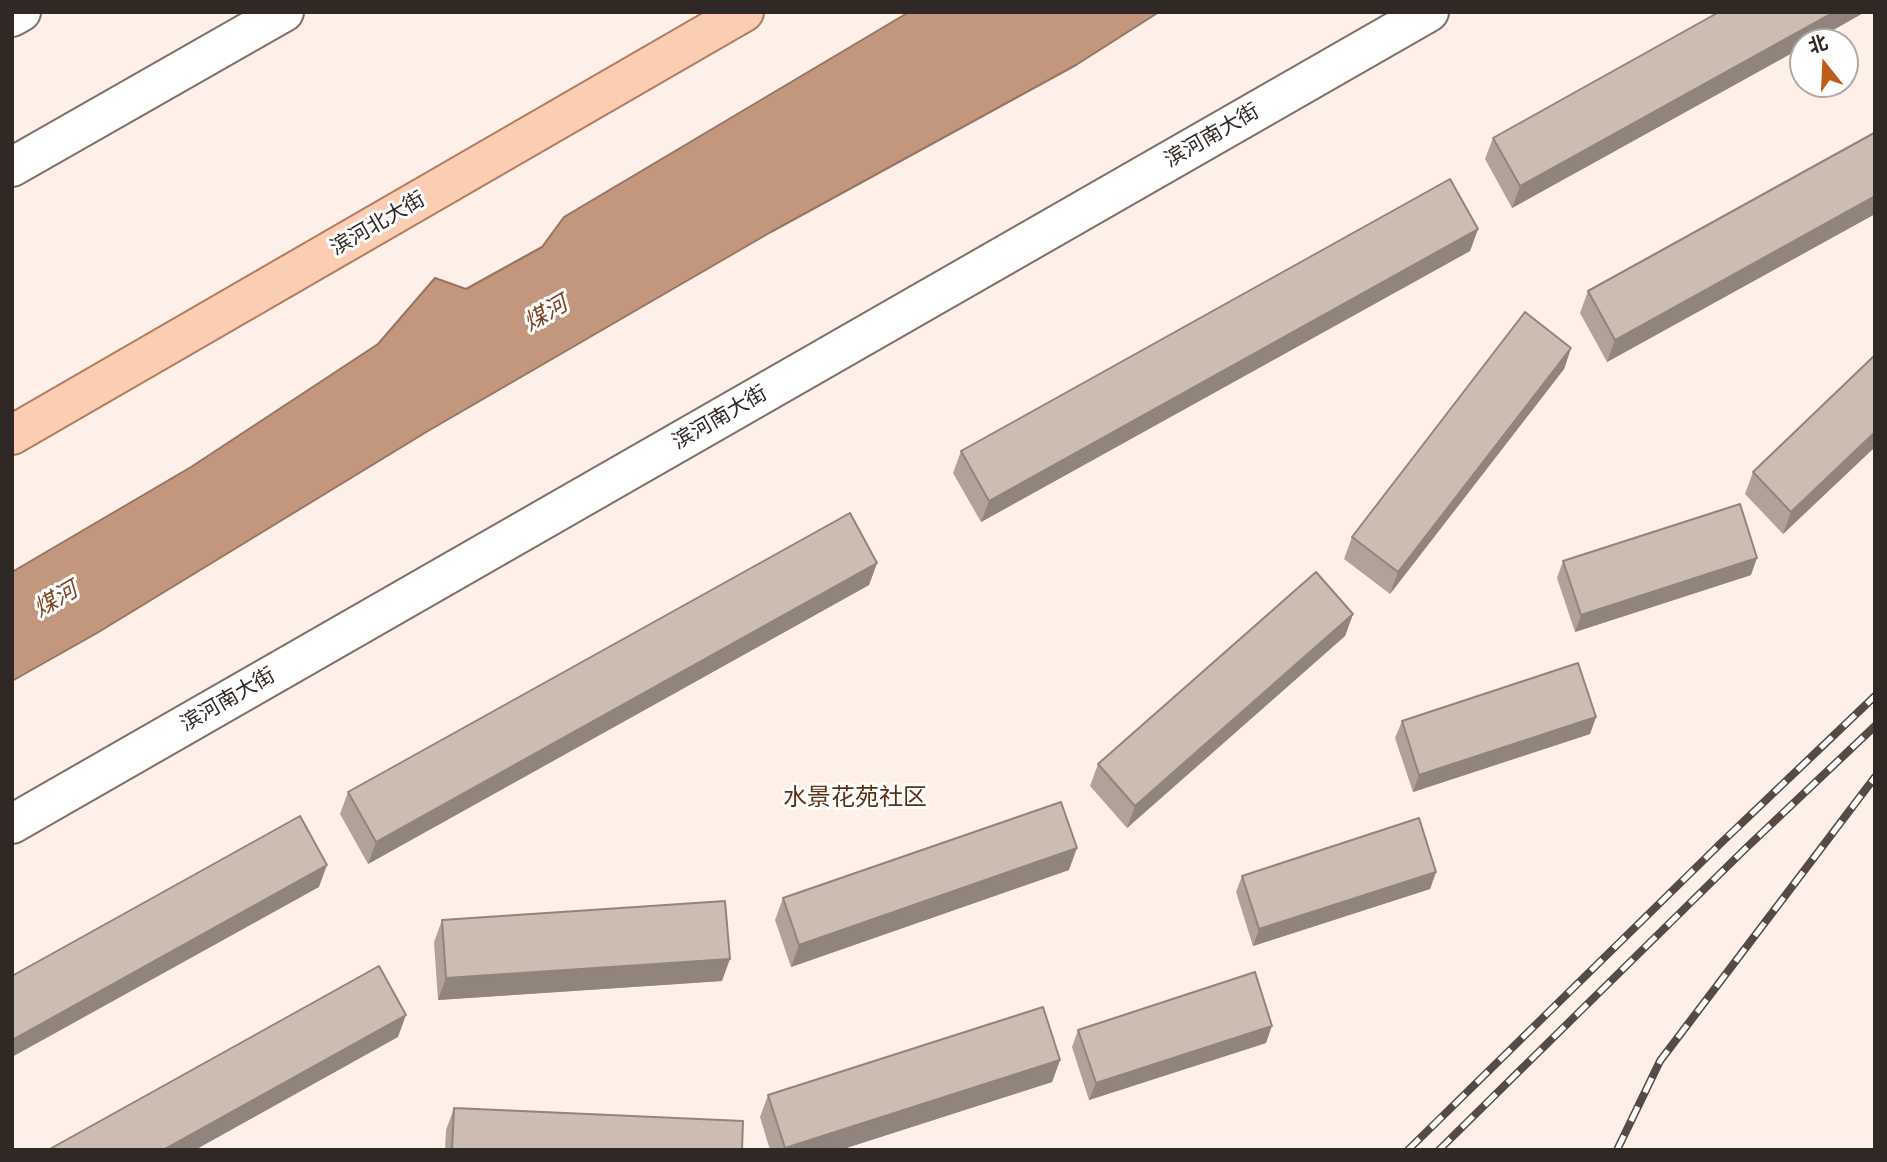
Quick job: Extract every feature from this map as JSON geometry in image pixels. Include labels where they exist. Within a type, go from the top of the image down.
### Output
[{"type":"main road","name":"滨河北大街","points":[[12,435],[744,12]]},
{"type":"street","points":[[12,17],[21,12]]},
{"type":"street","points":[[12,167],[284,12]]},
{"type":"street","name":"滨河南大街","points":[[12,824],[1429,12]]},
{"type":"water","name":"煤河","points":[[909,12],[1159,12],[1076,65],[771,232],[428,431],[97,633],[12,681],[12,572],[191,467],[378,344],[435,278],[466,289],[542,247],[564,217]]},
{"type":"building","points":[[1719,12],[1834,12],[1805,28],[1789,28],[1789,37],[1520,186],[1493,138]]},
{"type":"building","points":[[1874,133],[1875,196],[1615,340],[1588,291]]},
{"type":"building","points":[[1450,179],[1478,229],[989,501],[961,451]]},
{"type":"building","points":[[1525,312],[1571,348],[1398,572],[1352,537]]},
{"type":"building","points":[[1875,355],[1875,432],[1791,512],[1753,472]]},
{"type":"building","points":[[1740,504],[1757,558],[1581,615],[1563,561]]},
{"type":"building","points":[[850,513],[877,563],[376,842],[348,792]]},
{"type":"building","points":[[1316,572],[1353,614],[1135,806],[1098,764]]},
{"type":"building","points":[[1578,663],[1596,717],[1419,775],[1402,721]]},
{"type":"building","points":[[1061,802],[1077,848],[799,945],[783,898]]},
{"type":"building","points":[[300,816],[327,865],[12,1040],[12,976]]},
{"type":"building","points":[[1419,818],[1436,872],[1259,929],[1242,876]]},
{"type":"building","points":[[725,901],[730,959],[446,978],[442,920]]},
{"type":"building","points":[[379,966],[406,1015],[163,1150],[48,1150]]},
{"type":"building","points":[[1255,972],[1272,1026],[1096,1083],[1078,1030]]},
{"type":"building","points":[[1043,1007],[1060,1060],[785,1148],[768,1095]]},
{"type":"building","points":[[454,1108],[743,1121],[742,1150],[452,1150]]},
{"type":"railway","points":[[1408,1150],[1875,696]]},
{"type":"railway","points":[[1439,1150],[1744,850],[1875,726]]},
{"type":"railway","points":[[1617,1150],[1660,1061],[1875,777]]},
{"type":"district","name":"水景花苑社区","points":[[855,798]]}]
